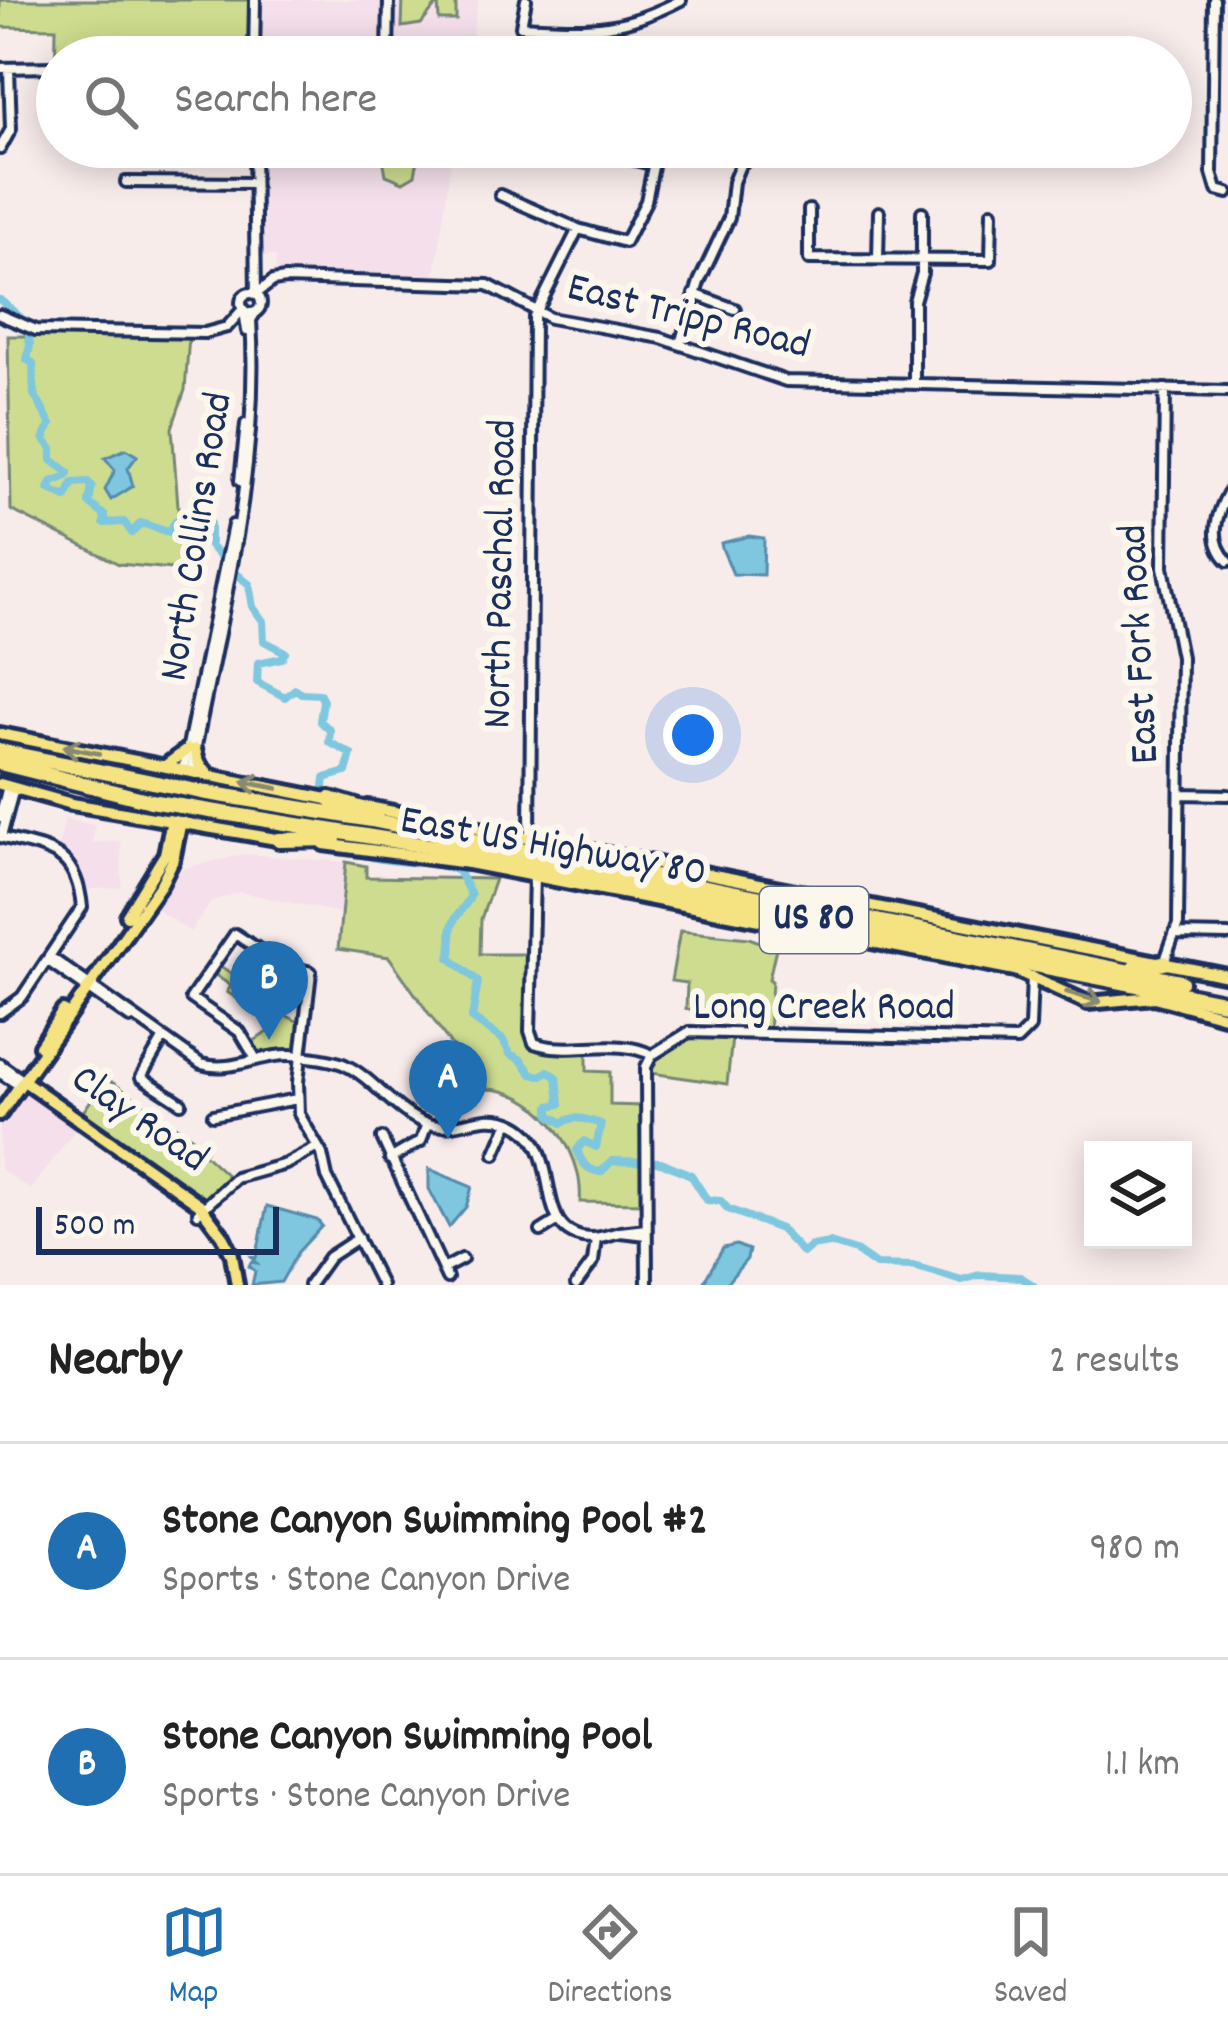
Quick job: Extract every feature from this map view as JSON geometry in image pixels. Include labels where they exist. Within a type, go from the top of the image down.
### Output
[{"type":"highway","name":"US 80","points":[[0,751],[1169,989],[1228,1005]]},
{"type":"highway","name":"US 80","points":[[0,763],[151,801],[460,845],[1101,964],[1228,993]]},
{"type":"highway","points":[[329,799],[460,845]]},
{"type":"highway","points":[[280,840],[341,838],[460,845]]},
{"type":"highway","points":[[1101,964],[1138,968],[1164,963]]},
{"type":"main road","name":"East US Highway 80","points":[[0,734],[1228,976]]},
{"type":"main road","points":[[144,816],[166,809],[172,781],[162,766],[192,749],[209,776],[196,786],[191,810],[204,827]]},
{"type":"main road","points":[[0,1114],[136,910],[173,841],[187,771]]},
{"type":"main road","name":"East US Highway 80","points":[[7,786],[280,840],[417,855],[534,876],[1032,976],[1088,1003],[1154,997],[1228,1017]]},
{"type":"main road","points":[[144,816],[159,821],[173,841]]},
{"type":"main road","points":[[173,841],[188,829],[204,827]]},
{"type":"main road","points":[[0,1105],[19,1082]]},
{"type":"main road","name":"Clay Road","points":[[19,1082],[201,1211],[232,1255],[234,1285]]},
{"type":"street","points":[[254,36],[255,0]]},
{"type":"street","points":[[388,36],[389,0]]},
{"type":"street","points":[[526,0],[521,26],[577,32],[645,17],[681,0]]},
{"type":"street","points":[[1214,0],[1212,173],[1217,190],[1228,193]]},
{"type":"street","points":[[0,149],[11,129],[4,68],[36,67]]},
{"type":"street","name":"North Collins Road","points":[[251,369],[248,301],[254,168]]},
{"type":"street","points":[[500,195],[578,229],[625,242],[646,201],[651,168]]},
{"type":"street","points":[[680,344],[694,294],[723,234],[739,168]]},
{"type":"street","points":[[125,182],[254,183]]},
{"type":"street","points":[[809,210],[808,259],[991,260],[992,212]]},
{"type":"street","points":[[878,259],[879,212]]},
{"type":"street","points":[[913,383],[922,212]]},
{"type":"street","points":[[536,311],[578,229]]},
{"type":"street","name":"North Collins Road","points":[[248,301],[254,278],[252,245]]},
{"type":"street","points":[[254,278],[273,281]]},
{"type":"street","points":[[259,308],[271,288],[285,279]]},
{"type":"street","name":"East Tripp Road","points":[[220,330],[273,281],[479,284],[565,322],[680,344],[786,381],[1228,391]]},
{"type":"street","points":[[694,294],[735,309]]},
{"type":"street","points":[[248,301],[259,308]]},
{"type":"street","points":[[248,301],[259,308]]},
{"type":"street","name":"North Collins Road","points":[[187,771],[244,471],[251,320],[259,308]]},
{"type":"street","name":"North Paschal Road","points":[[530,838],[536,311]]},
{"type":"street","points":[[0,315],[33,330],[220,330],[248,337]]},
{"type":"street","name":"East Fork Road","points":[[1164,963],[1177,934],[1181,650],[1163,567],[1165,389]]},
{"type":"street","points":[[1228,493],[1216,524],[1219,551],[1228,562]]},
{"type":"street","name":"North Collins Road","points":[[226,580],[232,545]]},
{"type":"street","points":[[0,817],[7,786]]},
{"type":"street","points":[[0,1013],[22,998],[82,908],[68,863],[58,852],[0,837],[7,786]]},
{"type":"street","points":[[1180,794],[1228,795]]},
{"type":"street","points":[[534,876],[530,1009],[534,1043],[638,1048],[652,1054]]},
{"type":"street","points":[[256,1058],[240,1032],[191,998],[235,934],[283,965],[311,972],[297,1099],[327,1177],[381,1285]]},
{"type":"street","points":[[1177,934],[1228,935]]},
{"type":"street","points":[[49,959],[201,1064],[214,1068],[277,1054],[301,1056],[344,1064],[427,1123],[455,1126],[484,1118],[509,1121],[529,1135],[542,1154],[550,1180],[550,1206],[568,1232],[596,1238],[646,1232]]},
{"type":"street","name":"Long Creek Road","points":[[647,1285],[646,1067],[652,1054],[689,1032],[1017,1040],[1030,1027],[1032,976]]},
{"type":"street","points":[[164,1040],[140,1077],[182,1103]]},
{"type":"street","points":[[0,1069],[19,1082]]},
{"type":"street","points":[[213,1115],[297,1099]]},
{"type":"street","points":[[495,1154],[509,1121]]},
{"type":"street","points":[[390,1159],[421,1141],[427,1123]]},
{"type":"street","points":[[382,1138],[445,1274],[462,1259]]},
{"type":"street","points":[[201,1211],[236,1178],[286,1164],[318,1147]]},
{"type":"street","points":[[541,1231],[557,1221]]},
{"type":"street","points":[[309,1285],[329,1256],[358,1238]]},
{"type":"street","points":[[576,1285],[593,1262],[596,1238]]},
{"type":"shaded area","points":[[260,0],[478,0],[472,36],[259,36]]},
{"type":"shaded area","points":[[258,168],[450,168],[435,276],[276,276],[276,256],[257,256]]},
{"type":"shaded area","points":[[65,819],[95,825],[92,843],[121,841],[122,888],[77,895],[65,863],[56,855]]},
{"type":"shaded area","points":[[245,854],[346,862],[341,913],[240,892],[212,901],[190,932],[154,907],[182,869]]},
{"type":"shaded area","points":[[27,1095],[76,1129],[31,1190],[0,1169],[0,1124],[19,1097]]},
{"type":"green space","points":[[0,0],[250,0],[250,36],[56,36],[56,28],[0,27]]},
{"type":"green space","points":[[403,0],[456,0],[456,20],[439,20],[438,3],[421,24],[402,27]]},
{"type":"green space","points":[[385,168],[416,168],[415,175],[403,182],[386,175]]},
{"type":"green space","points":[[8,336],[189,336],[185,390],[172,428],[183,570],[119,564],[11,510]]},
{"type":"green space","points":[[346,862],[366,866],[366,877],[495,879],[481,919],[480,954],[527,954],[530,1046],[587,1050],[587,1071],[610,1072],[610,1105],[643,1106],[643,1203],[580,1202],[574,1162],[553,1124],[521,1098],[482,1089],[389,957],[338,949]]},
{"type":"green space","points":[[680,931],[749,938],[776,948],[769,979],[769,1033],[754,1032],[754,1010],[686,1009],[687,983],[671,981]]},
{"type":"green space","points":[[217,964],[237,977],[242,970],[282,995],[277,1011],[303,1024],[299,1051],[256,1054],[251,1043],[272,1029],[265,1017],[227,992],[231,986],[211,972]]},
{"type":"green space","points":[[689,1035],[732,1038],[727,1084],[651,1073],[656,1060]]},
{"type":"green space","points":[[106,1078],[207,1148],[204,1154],[230,1178],[203,1202],[81,1115]]},
{"type":"water","points":[[126,449],[137,456],[128,468],[133,486],[111,500],[105,490],[115,470],[105,458]]},
{"type":"water","points":[[749,536],[764,538],[763,575],[733,574],[722,548],[721,543]]},
{"type":"water","points":[[429,1169],[472,1187],[466,1207],[449,1227],[429,1189]]},
{"type":"water","points":[[267,1206],[317,1220],[322,1226],[298,1252],[281,1282],[252,1285],[255,1271],[249,1266],[257,1263],[252,1257],[256,1258]]},
{"type":"water","points":[[736,1245],[749,1250],[747,1259],[725,1285],[702,1285],[723,1248]]},
{"type":"waterway","points":[[0,300],[27,323],[27,360],[33,363],[34,394],[51,425],[44,438],[52,449],[52,460],[68,472],[49,489],[66,497],[73,483],[88,482],[92,486],[89,503],[105,516],[104,523],[124,522],[132,533],[141,523],[168,532],[177,520],[182,522],[197,510],[198,521],[210,524],[210,546],[249,584],[253,607],[263,621],[264,641],[285,652],[282,658],[258,663],[257,682],[285,697],[295,689],[320,694],[320,721],[330,730],[329,742],[351,754],[346,772],[325,778],[324,787]]},
{"type":"waterway","points":[[355,851],[458,871],[471,895],[453,924],[450,958],[478,981],[472,1018],[503,1040],[510,1054],[532,1074],[541,1076],[548,1071],[557,1077],[560,1104],[550,1106],[550,1115],[563,1123],[576,1118],[601,1124],[596,1147],[584,1141],[577,1150],[588,1168],[601,1172],[612,1161],[661,1162],[691,1175],[707,1200],[721,1201],[728,1209],[780,1229],[803,1253],[811,1246],[830,1243],[856,1251],[876,1265],[913,1266],[962,1280],[979,1275],[1020,1277],[1033,1285]]},
{"type":"place","name":"Stone Canyon Swimming Pool","points":[[269,1040]]},
{"type":"place","name":"Stone Canyon Swimming Pool #2","points":[[448,1139]]}]
